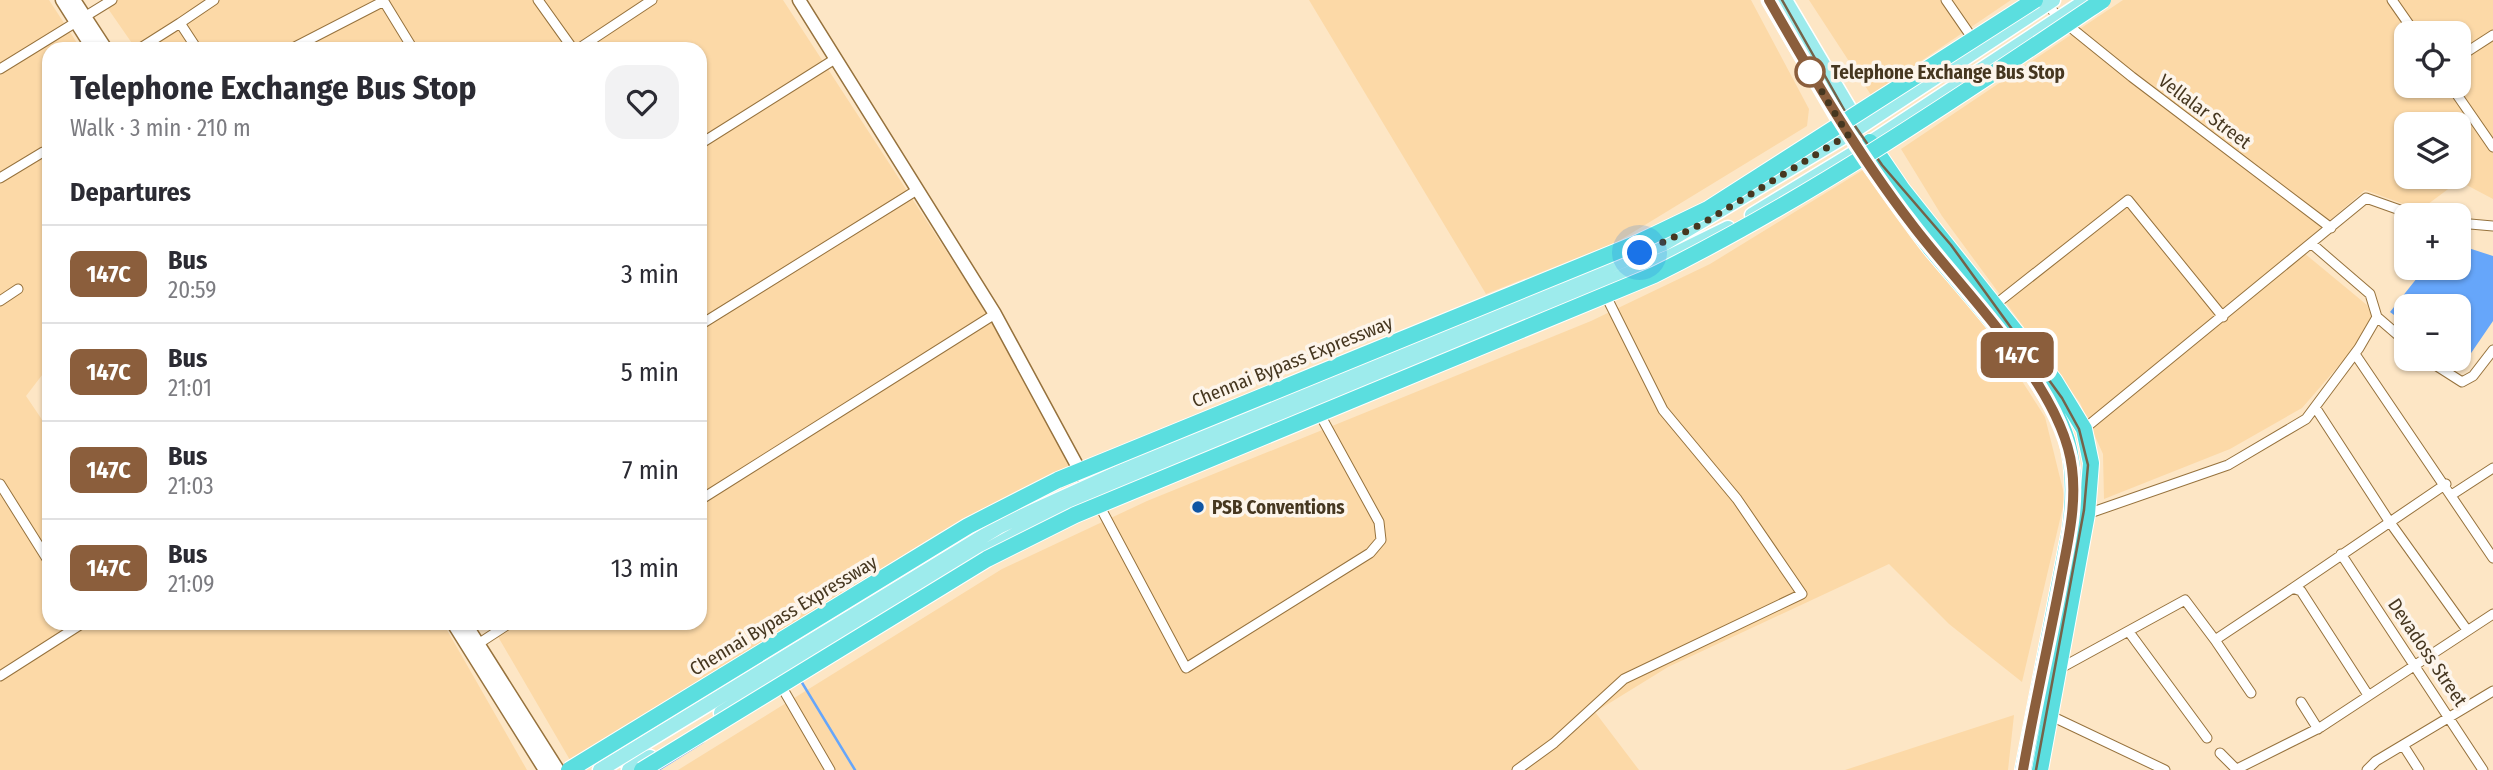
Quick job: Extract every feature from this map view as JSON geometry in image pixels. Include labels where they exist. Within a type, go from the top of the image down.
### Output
[{"type":"highway","points":[[642,770],[988,559],[1075,515],[1654,275],[1731,237],[2007,65],[2103,0]]},
{"type":"highway","name":"Chennai Bypass Expressway","points":[[569,770],[968,526],[1058,480],[1635,244],[1707,209],[2045,1]]},
{"type":"highway","points":[[1865,146],[1996,304],[2073,406],[2084,429],[2091,463],[2088,514],[2040,770]]},
{"type":"highway","points":[[1865,146],[1911,224],[2014,351],[2054,410],[2066,438],[2072,467],[2073,508],[2023,770]]},
{"type":"main road","points":[[1769,0],[1865,146]]},
{"type":"main road","points":[[1785,0],[1854,131]]},
{"type":"main road","points":[[629,770],[780,682],[1000,526],[1602,285],[1735,225],[1865,146],[2087,0]]},
{"type":"main road","points":[[1091,490],[1665,243],[1854,131],[1980,49],[2045,1]]},
{"type":"main road","points":[[600,770],[780,682]]},
{"type":"street","points":[[62,0],[100,42]]},
{"type":"street","points":[[74,0],[90,42]]},
{"type":"street","points":[[44,42],[112,0]]},
{"type":"street","points":[[150,42],[214,0]]},
{"type":"street","points":[[538,0],[570,42]]},
{"type":"street","points":[[586,42],[652,0]]},
{"type":"street","points":[[799,0],[995,314],[1186,668],[1370,553],[1381,540],[1378,522],[1314,402]]},
{"type":"street","points":[[1946,0],[1980,49]]},
{"type":"street","points":[[2392,0],[2407,21]]},
{"type":"street","points":[[305,42],[384,1],[409,42]]},
{"type":"street","name":"Vellalar Street","points":[[2045,1],[2059,18],[2331,228]]},
{"type":"street","points":[[180,23],[192,42]]},
{"type":"street","points":[[2471,49],[2493,35]]},
{"type":"street","points":[[0,69],[42,43]]},
{"type":"street","points":[[707,140],[835,58]]},
{"type":"street","points":[[2459,98],[2493,147]]},
{"type":"street","points":[[0,178],[42,153]]},
{"type":"street","points":[[707,321],[917,190]]},
{"type":"street","points":[[2084,429],[2366,198],[2394,208]]},
{"type":"street","points":[[1996,304],[2128,200],[2223,317]]},
{"type":"street","points":[[2471,224],[2493,226]]},
{"type":"street","points":[[2312,244],[2370,294],[2377,317],[2394,332]]},
{"type":"street","points":[[1517,770],[1554,743],[1606,694],[1633,674],[1802,594],[1737,499],[1663,410],[1602,285]]},
{"type":"street","points":[[0,301],[18,289]]},
{"type":"street","points":[[707,496],[995,314]]},
{"type":"street","points":[[2088,514],[2228,465],[2306,419],[2355,354],[2377,317]]},
{"type":"street","points":[[2445,371],[2462,382],[2473,376],[2493,350]]},
{"type":"street","points":[[2355,354],[2453,494],[2493,558]]},
{"type":"street","points":[[2315,407],[2389,521],[2468,630]]},
{"type":"street","points":[[2453,494],[2493,468]]},
{"type":"street","points":[[0,484],[42,551]]},
{"type":"street","points":[[2215,640],[2446,484]]},
{"type":"street","name":"Devadoss Street","points":[[2341,554],[2483,770]]},
{"type":"street","points":[[2293,588],[2301,591],[2368,695]]},
{"type":"street","points":[[2058,670],[2185,600],[2251,693]]},
{"type":"street","points":[[2220,753],[2237,769],[2318,729],[2493,614]]},
{"type":"street","points":[[0,676],[72,630]]},
{"type":"street","points":[[457,630],[545,770]]},
{"type":"street","points":[[469,630],[558,770]]},
{"type":"street","points":[[478,644],[499,630]]},
{"type":"street","points":[[2129,632],[2207,737]]},
{"type":"street","points":[[780,682],[830,770]]},
{"type":"street","points":[[2367,770],[2493,691]]},
{"type":"street","points":[[2301,702],[2318,729]]},
{"type":"street","points":[[2049,715],[2165,770]]},
{"type":"street","points":[[2403,745],[2419,770]]},
{"type":"shaded area","points":[[0,0],[49,0],[76,42],[42,42],[42,375],[26,396],[42,420],[42,630],[447,630],[527,770],[0,770]]},
{"type":"shaded area","points":[[102,0],[783,0],[995,326],[1072,465],[939,533],[570,760],[494,630],[707,630],[707,42],[131,42]]},
{"type":"shaded area","points":[[1309,0],[1751,0],[1809,109],[1807,126],[1617,242],[1486,294]]},
{"type":"shaded area","points":[[1809,0],[2011,0],[1871,95]]},
{"type":"shaded area","points":[[2123,0],[2493,0],[2493,199],[2471,187],[2471,112],[2394,112],[2394,189],[2448,189],[2429,203],[2401,203],[2365,190],[2298,248],[2367,305],[2375,324],[2302,408],[2230,449],[2104,499],[2103,454],[2080,403],[1942,216],[1901,149]]},
{"type":"shaded area","points":[[1863,170],[1986,325],[2045,417],[2065,498],[2022,682],[1949,624],[1889,564],[1668,667],[1595,712],[1639,770],[678,770],[1002,569],[1147,501],[1591,321],[1710,264]]},
{"type":"shaded area","points":[[2014,715],[2008,770],[1845,770]]},
{"type":"water","points":[[2471,249],[2493,256],[2493,321],[2471,353],[2471,294],[2404,294],[2415,280],[2471,280]]},
{"type":"waterway","points":[[801,681],[855,770]]},
{"type":"waterway","points":[[658,770],[703,742]]},
{"type":"railway","points":[[1782,0],[1846,113],[1882,165],[1951,245],[2062,398],[2079,429],[2088,465],[2084,510],[2036,770]]},
{"type":"bus line","name":"147C","points":[[1769,0],[1848,135],[1911,224],[2014,351],[2054,410],[2066,438],[2072,467],[2074,498],[2070,533],[2023,770]]},
{"type":"place","name":"Telephone Exchange Bus Stop","points":[[1810,72]]},
{"type":"place","name":"PSB Conventions","points":[[1198,507]]},
{"type":"route","points":[[1640,253],[1700,225],[1848,135],[1809,70],[1810,72]]}]
